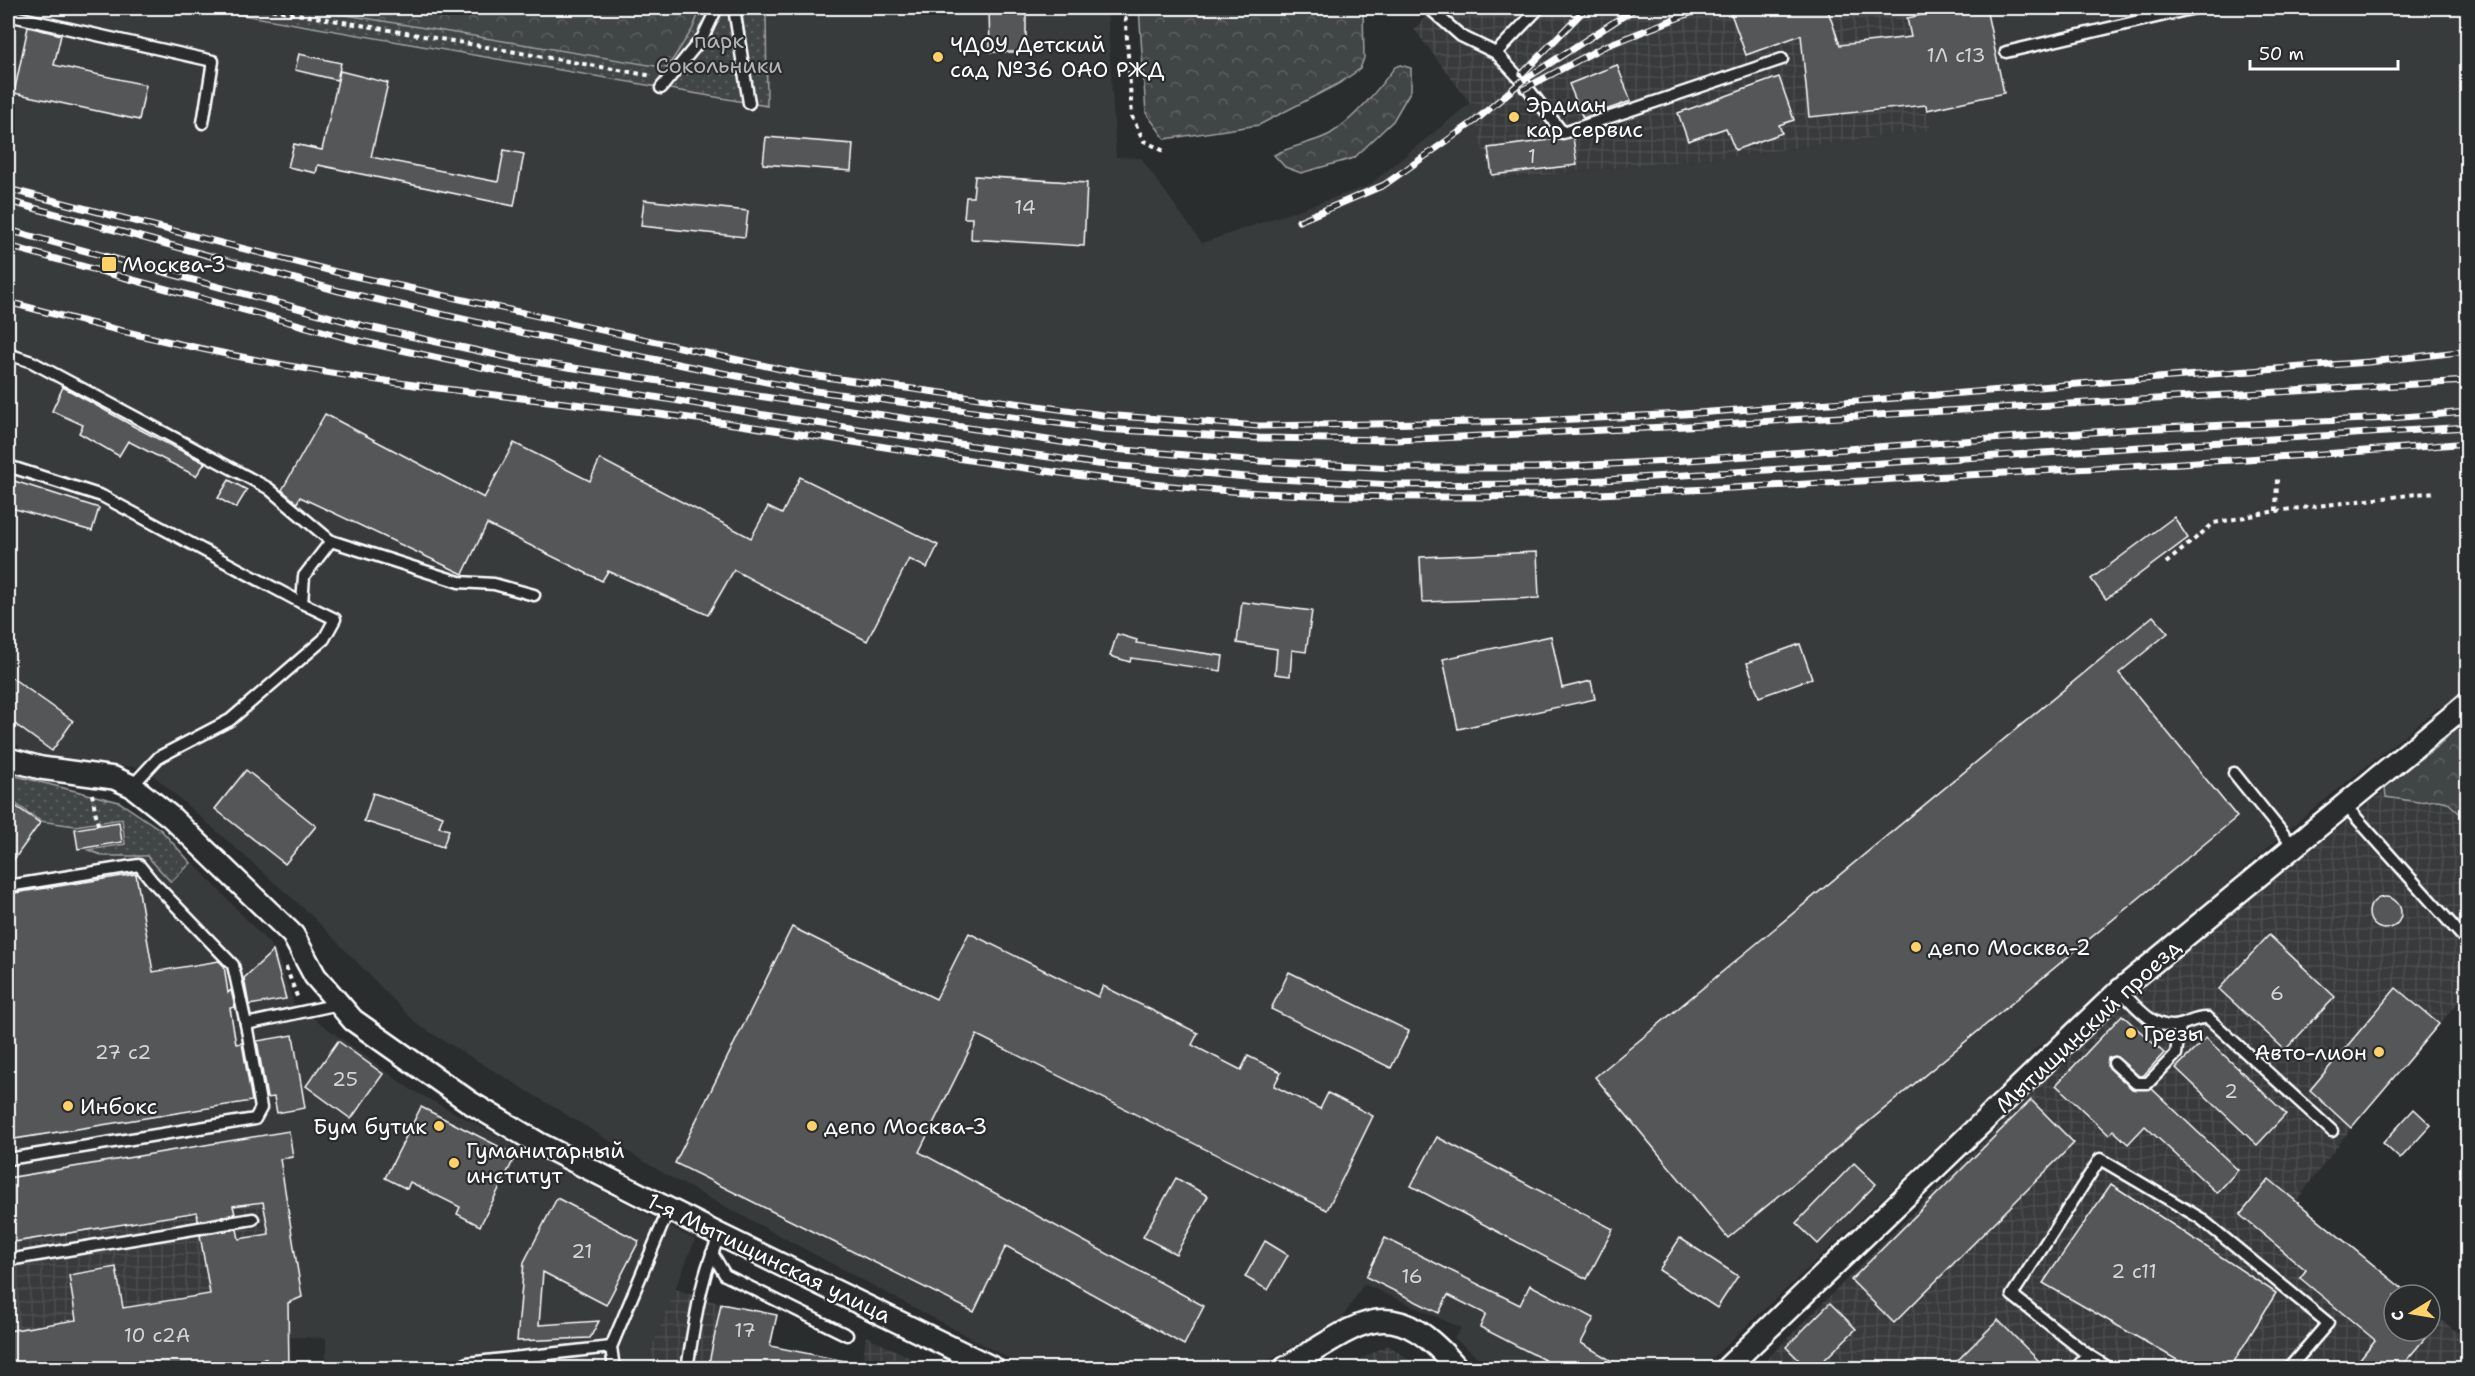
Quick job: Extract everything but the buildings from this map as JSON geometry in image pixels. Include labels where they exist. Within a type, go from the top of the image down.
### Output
[{"type":"street","name":"Мытищинский проезд","points":[[1727,1368],[2120,990],[2468,703]]},
{"type":"street","name":"1-я Мытищинская улица","points":[[8,759],[41,768],[114,778],[132,786],[171,817],[293,935],[315,976],[353,1020],[471,1103],[538,1143],[669,1209],[716,1244],[993,1368]]},
{"type":"street","points":[[1285,1368],[1354,1328],[1376,1319],[1396,1320],[1417,1330],[1437,1345],[1457,1368]]},
{"type":"lane","points":[[664,83],[703,37],[717,8]]},
{"type":"lane","points":[[734,8],[749,103]]},
{"type":"lane","points":[[1430,8],[1461,36],[1496,53],[1522,81],[1563,133],[1782,59]]},
{"type":"lane","points":[[1496,53],[1539,8]]},
{"type":"lane","points":[[2006,51],[2195,8]]},
{"type":"lane","points":[[8,15],[213,61],[203,123]]},
{"type":"lane","points":[[8,354],[32,362],[268,488],[331,541],[459,582],[494,584],[534,595]]},
{"type":"lane","points":[[8,466],[102,496],[335,619],[324,639],[230,720],[159,757],[132,786]]},
{"type":"lane","points":[[302,603],[304,576],[331,541]]},
{"type":"lane","points":[[2234,774],[2293,846]]},
{"type":"lane","points":[[2344,804],[2463,936]]},
{"type":"lane","points":[[8,886],[139,865],[233,965],[261,1108],[255,1119],[8,1159]]},
{"type":"lane","points":[[2120,990],[2150,1020],[2164,1025],[2180,1025],[2197,1017],[2208,1018],[2332,1131]]},
{"type":"lane","points":[[246,1024],[339,1004]]},
{"type":"lane","points":[[2114,1063],[2136,1083],[2148,1083],[2176,1054],[2180,1025]]},
{"type":"lane","points":[[2109,1368],[2013,1294],[2100,1159],[2200,1218],[2328,1323],[2289,1368]]},
{"type":"lane","points":[[614,1368],[611,1347],[669,1209]]},
{"type":"lane","points":[[8,1260],[253,1219]]},
{"type":"lane","points":[[716,1244],[725,1275],[847,1335]]},
{"type":"lane","points":[[687,1368],[699,1298],[716,1244]]},
{"type":"lane","points":[[467,1368],[467,1363],[611,1347]]},
{"type":"lane","points":[[2076,1368],[2088,1354]]},
{"type":"path","points":[[263,8],[664,83]]},
{"type":"path","points":[[1125,8],[1132,117],[1144,141],[1166,152]]},
{"type":"path","points":[[2276,511],[2277,479]]},
{"type":"path","points":[[2166,563],[2214,523],[2276,511],[2434,492]]},
{"type":"path","points":[[90,787],[98,825]]},
{"type":"shaded area","points":[[21,8],[203,8],[767,106],[766,8],[1107,8],[1116,157],[1141,158],[1202,243],[1368,186],[1470,103],[1492,180],[1735,156],[1930,130],[1907,18],[1956,8],[2467,8],[2467,724],[2449,717],[2439,707],[2283,834],[2047,1045],[2044,1042],[2030,1054],[2033,1057],[1702,1368],[1491,1368],[1454,1338],[1461,1328],[1364,1284],[1342,1318],[1255,1368],[1027,1368],[668,1176],[418,1025],[309,913],[145,768],[34,758],[8,738],[8,71]]},
{"type":"shaded area","points":[[1434,8],[1956,8],[1907,18],[1931,130],[1735,156],[1491,180],[1470,103],[1414,29]]},
{"type":"shaded area","points":[[2467,724],[2467,992],[2351,1128],[2296,1201],[2395,1283],[2382,1283],[2382,1343],[2442,1343],[2442,1321],[2467,1339],[2467,1359],[2461,1368],[1758,1368],[2125,1000]]},
{"type":"shaded area","points":[[8,773],[119,800],[161,828],[275,950],[294,1004],[410,1089],[695,1240],[649,1354],[651,1368],[451,1368],[451,1361],[380,1368],[326,1368],[326,1338],[288,1337],[288,1303],[302,1297],[280,1159],[289,1131],[8,1178]]},
{"type":"shaded area","points":[[289,1131],[293,1157],[280,1159],[302,1297],[288,1303],[289,1368],[8,1368],[8,1178]]},
{"type":"shaded area","points":[[675,1289],[721,1304],[777,1315],[771,1346],[862,1364],[866,1336],[932,1368],[651,1368],[649,1354]]},
{"type":"shaded area","points":[[1388,1345],[1420,1368],[1344,1368]]},
{"type":"green space","name":"парк Сокольники","points":[[203,8],[766,8],[767,106],[733,100]]},
{"type":"green space","points":[[304,8],[701,8],[692,30],[667,68]]},
{"type":"green space","points":[[1139,8],[1363,8],[1364,58],[1360,69],[1338,84],[1259,125],[1165,139],[1146,113]]},
{"type":"green space","points":[[1400,65],[1411,68],[1411,90],[1393,121],[1354,158],[1301,173],[1285,167],[1274,155],[1324,137],[1339,128],[1366,103],[1395,67]]},
{"type":"green space","points":[[2467,687],[2467,820],[2447,802],[2438,800],[2418,802],[2386,797],[2385,787],[2394,778],[2435,748],[2453,730],[2460,719],[2452,700]]},
{"type":"green space","points":[[8,774],[119,802],[161,830],[191,863],[171,882],[147,856],[104,856],[88,850],[125,844],[122,819],[75,826],[40,821],[8,798]]},
{"type":"railway","points":[[1522,74],[1586,8]]},
{"type":"railway","points":[[1299,221],[1384,185],[1475,121],[1522,81],[1636,8]]},
{"type":"railway","points":[[1522,90],[1603,47],[1703,8]]},
{"type":"railway","points":[[8,189],[336,272],[803,374],[1103,415],[1259,426],[1531,421],[1684,414],[2369,362],[2468,351]]},
{"type":"railway","points":[[8,201],[339,291],[524,333],[801,389],[1102,429],[1259,438],[1396,440],[1686,426],[2468,381]]},
{"type":"railway","points":[[8,230],[364,326],[515,359],[1100,448],[1260,461],[1395,468],[1535,468],[1688,460],[2136,429],[2390,418],[2468,412]]},
{"type":"railway","points":[[8,246],[355,340],[513,374],[796,420],[1097,464],[1259,478],[1394,485],[1537,484],[2468,427]]},
{"type":"railway","points":[[8,302],[195,348],[337,374],[682,417],[1044,471],[1189,488],[1262,493],[1499,497],[1658,492],[2182,463],[2468,443]]},
{"type":"place","name":"ЧДОУ Детский сад №36 ОАО РЖД","points":[[938,57]]},
{"type":"place","name":"Эрдиан кар сервис","points":[[1514,117]]},
{"type":"place","name":"Москва-3","points":[[109,264]]},
{"type":"place","name":"депо Москва-2","points":[[1916,947]]},
{"type":"place","name":"Грезы","points":[[2131,1033]]},
{"type":"place","name":"Авто-лион","points":[[2379,1052]]},
{"type":"place","name":"Инбокс","points":[[68,1106]]},
{"type":"place","name":"Бум бутик","points":[[439,1126]]},
{"type":"place","name":"депо Москва-3","points":[[812,1126]]},
{"type":"place","name":"Гуманитарный институт","points":[[454,1163]]}]
